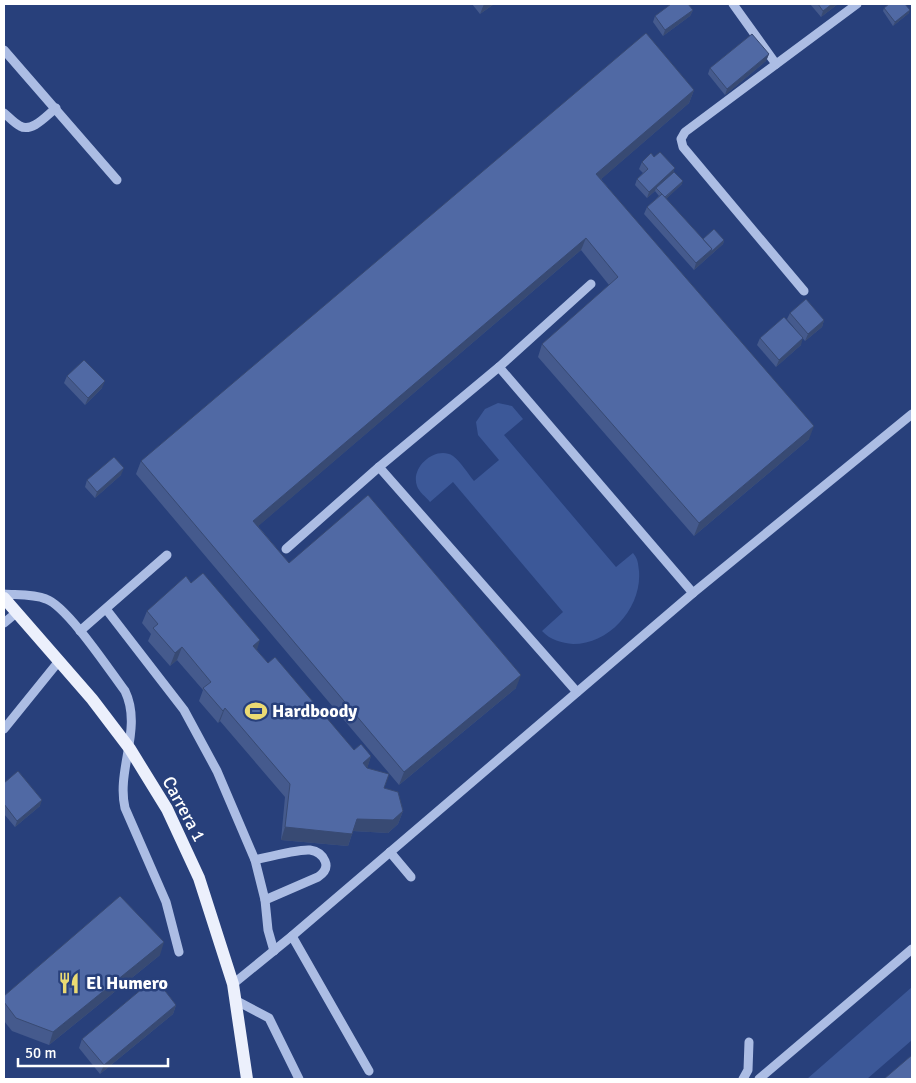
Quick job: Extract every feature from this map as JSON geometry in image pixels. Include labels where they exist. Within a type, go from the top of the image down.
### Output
[{"type":"main road","name":"Carrera 1","points":[[4,598],[92,699],[130,749],[167,809],[200,878],[233,984],[247,1079]]},
{"type":"street","points":[[734,4],[776,64]]},
{"type":"street","points":[[804,291],[683,147],[681,139],[685,132],[767,73],[776,64],[857,4]]},
{"type":"street","points":[[4,50],[117,180]]},
{"type":"street","points":[[4,113],[20,126],[27,128],[34,125],[56,108]]},
{"type":"street","points":[[286,549],[379,467],[499,367],[591,284]]},
{"type":"street","points":[[499,367],[693,593]]},
{"type":"street","points":[[233,984],[292,936],[693,593],[912,414]]},
{"type":"street","points":[[379,467],[577,692]]},
{"type":"street","points":[[80,631],[167,555]]},
{"type":"street","points":[[4,594],[47,599],[55,604],[80,631],[125,691],[131,710],[130,749],[123,790],[124,802],[166,902],[179,952]]},
{"type":"street","points":[[106,609],[184,710],[216,771],[255,860],[265,900],[268,930],[274,951]]},
{"type":"street","points":[[4,623],[16,613]]},
{"type":"street","points":[[4,729],[59,660]]},
{"type":"street","points":[[255,860],[308,850],[318,852],[324,858],[326,864],[325,872],[318,877],[265,900]]},
{"type":"street","points":[[390,852],[411,877]]},
{"type":"street","points":[[292,936],[369,1071]]},
{"type":"street","points":[[759,1079],[912,949]]},
{"type":"street","points":[[236,1000],[270,1018],[299,1079]]},
{"type":"street","points":[[743,1079],[748,1070],[749,1042]]},
{"type":"shaded area","points":[[498,403],[512,406],[523,419],[504,435],[616,567],[633,553],[637,559],[639,584],[635,598],[621,621],[599,638],[573,644],[556,640],[545,634],[542,631],[563,612],[453,482],[430,502],[417,486],[417,472],[421,465],[439,453],[453,456],[474,481],[499,460],[478,435],[476,422],[485,409]]},
{"type":"shaded area","points":[[912,987],[912,1040],[867,1079],[807,1079]]},
{"type":"building","points":[[671,4],[688,4],[693,10],[665,30],[655,16]]},
{"type":"building","points":[[818,4],[832,4],[823,11]]},
{"type":"building","points":[[889,4],[905,4],[910,10],[895,22],[884,8]]},
{"type":"building","points":[[646,33],[694,90],[596,174],[814,426],[699,523],[542,344],[618,277],[586,238],[253,521],[289,563],[368,495],[521,675],[404,772],[141,461]]},
{"type":"building","points":[[752,34],[769,54],[727,89],[710,68]]},
{"type":"building","points":[[660,152],[675,168],[649,192],[637,179],[648,169],[642,162],[651,153],[654,157]]},
{"type":"building","points":[[674,172],[683,181],[665,197],[656,188]]},
{"type":"building","points":[[662,194],[712,249],[696,263],[647,207]]},
{"type":"building","points":[[714,229],[724,240],[710,253],[712,249],[703,239]]},
{"type":"building","points":[[806,299],[824,320],[808,334],[790,313]]},
{"type":"building","points":[[784,317],[803,338],[779,360],[760,338]]},
{"type":"building","points":[[84,360],[105,381],[88,398],[67,376]]},
{"type":"building","points":[[114,457],[124,468],[97,492],[87,480]]},
{"type":"building","name":"Hardboody","points":[[203,573],[260,640],[253,646],[268,663],[275,657],[354,750],[361,744],[371,756],[363,763],[367,768],[389,774],[384,788],[398,792],[403,811],[393,820],[357,819],[352,834],[285,827],[290,784],[225,708],[223,711],[203,688],[211,682],[182,647],[175,653],[153,628],[158,624],[147,611],[186,576],[191,583]]},
{"type":"building","points":[[18,771],[42,800],[17,821],[4,804],[4,783]]},
{"type":"building","points":[[120,896],[164,942],[53,1032],[16,1018],[4,1002],[4,996]]},
{"type":"building","points":[[155,978],[176,1005],[104,1065],[82,1039]]},
{"type":"building","points":[[912,1055],[912,1079],[884,1079]]},
{"type":"place","name":"Hardboody","points":[[256,711]]},
{"type":"place","name":"El Humero","points":[[69,983]]}]
